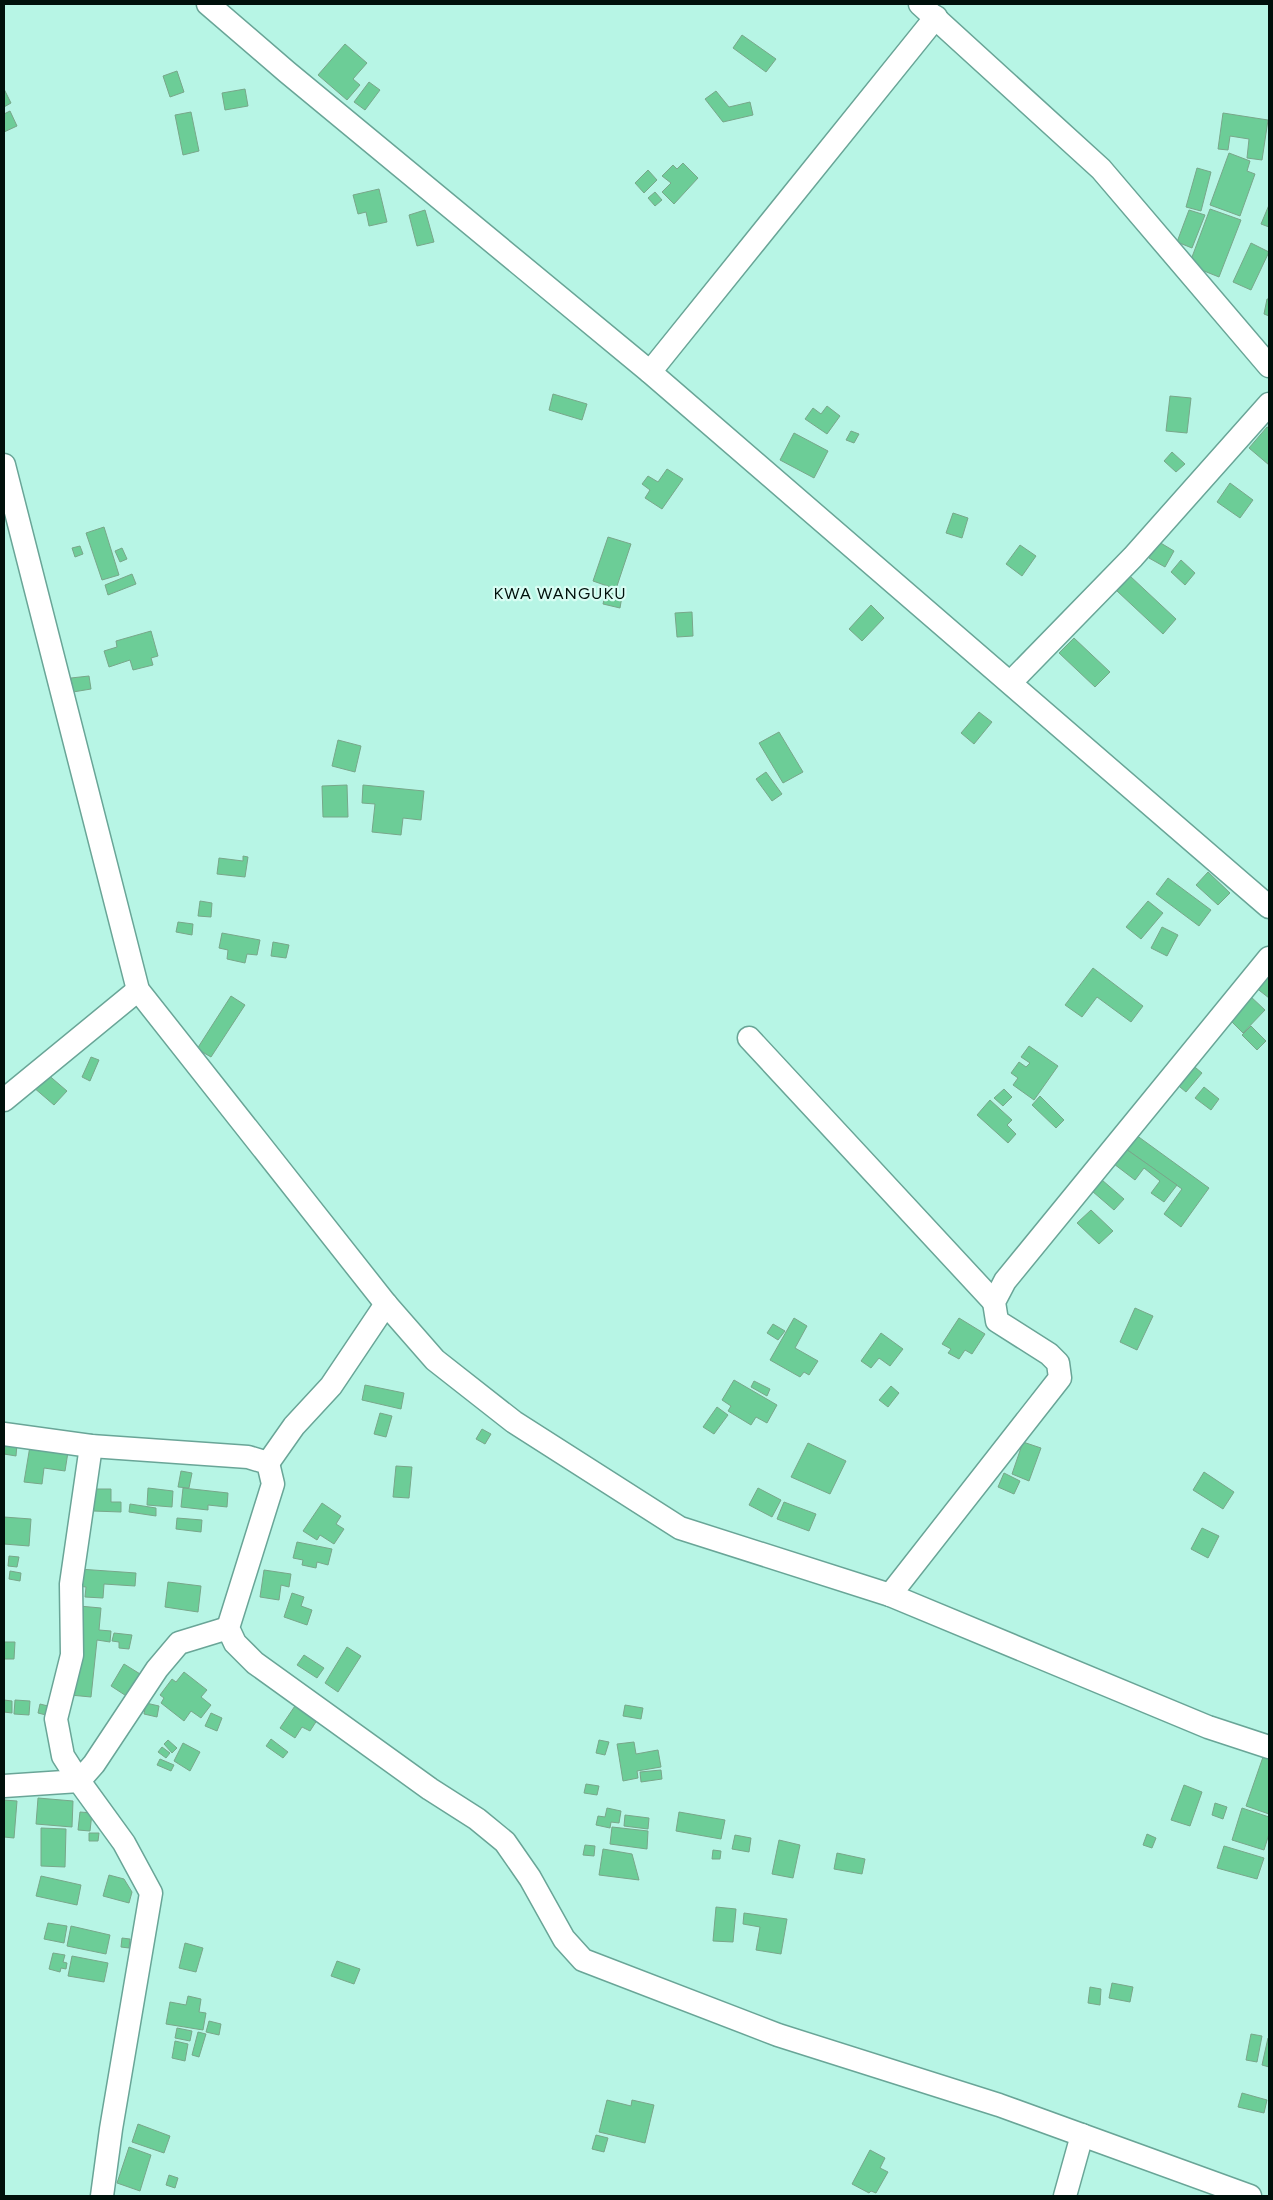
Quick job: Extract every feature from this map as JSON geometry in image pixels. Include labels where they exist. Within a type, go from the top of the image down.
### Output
[{"type":"street","points":[[208,4],[650,372],[1011,682],[1269,907]]},
{"type":"street","points":[[650,372],[928,10],[1101,169],[1269,366]]},
{"type":"street","points":[[1011,682],[1133,557],[1269,404]]},
{"type":"street","points":[[4,465],[138,990],[386,1304],[435,1360],[514,1422],[680,1528],[890,1595],[1208,1727],[1269,1747]]},
{"type":"street","points":[[994,1302],[1005,1281],[1269,958]]},
{"type":"street","points":[[4,1100],[138,990]]},
{"type":"street","points":[[749,1038],[994,1302],[997,1321],[1049,1354],[1058,1364],[1060,1378],[890,1595]]},
{"type":"street","points":[[386,1304],[331,1386],[294,1426],[268,1463],[272,1484],[228,1628],[235,1643],[255,1663],[430,1789],[477,1819],[505,1842],[530,1878],[564,1939],[583,1960],[778,2035],[999,2105],[1250,2196]]},
{"type":"street","points":[[4,1434],[91,1446],[248,1457],[268,1463]]},
{"type":"street","points":[[91,1446],[71,1584],[72,1655],[56,1719],[63,1756],[124,1843],[151,1893],[110,2129],[102,2196]]},
{"type":"street","points":[[4,1786],[79,1781],[94,1764],[157,1670],[179,1643],[228,1628]]},
{"type":"street","points":[[1065,2196],[1082,2135]]},
{"type":"building","points":[[742,35],[776,59],[766,72],[733,48]]},
{"type":"building","points":[[345,44],[367,63],[353,79],[360,85],[347,100],[318,75]]},
{"type":"building","points":[[177,71],[184,92],[170,97],[163,76]]},
{"type":"building","points":[[369,82],[380,90],[365,110],[354,102]]},
{"type":"building","points":[[4,89],[11,103],[4,107]]},
{"type":"building","points":[[245,89],[248,106],[225,110],[222,93]]},
{"type":"building","points":[[716,91],[729,107],[750,102],[753,115],[723,122],[705,99]]},
{"type":"building","points":[[10,111],[17,126],[4,132],[4,114]]},
{"type":"building","points":[[191,112],[199,151],[183,155],[175,115]]},
{"type":"building","points":[[1223,113],[1268,120],[1262,160],[1247,158],[1249,139],[1230,136],[1228,150],[1218,149]]},
{"type":"building","points":[[1229,153],[1250,161],[1247,171],[1255,174],[1240,216],[1210,205]]},
{"type":"building","points":[[683,163],[698,178],[674,204],[662,192],[671,183],[662,176],[673,165],[677,169]]},
{"type":"building","points":[[1197,168],[1211,172],[1201,211],[1186,207]]},
{"type":"building","points":[[648,170],[657,180],[644,193],[635,183]]},
{"type":"building","points":[[379,189],[387,222],[369,226],[366,212],[358,214],[353,195]]},
{"type":"building","points":[[655,192],[662,200],[655,206],[648,198]]},
{"type":"building","points":[[1269,205],[1269,227],[1261,224]]},
{"type":"building","points":[[1210,209],[1241,220],[1219,277],[1189,265]]},
{"type":"building","points":[[425,210],[434,242],[417,246],[409,215]]},
{"type":"building","points":[[1189,210],[1205,215],[1192,248],[1177,242]]},
{"type":"building","points":[[1251,243],[1269,252],[1251,290],[1233,282]]},
{"type":"building","points":[[1267,299],[1269,299],[1269,316],[1264,314]]},
{"type":"building","points":[[553,394],[587,404],[582,420],[549,410]]},
{"type":"building","points":[[1170,396],[1191,398],[1187,433],[1166,431]]},
{"type":"building","points":[[827,406],[840,416],[827,434],[805,419],[813,408],[821,414]]},
{"type":"building","points":[[1267,427],[1269,428],[1269,465],[1249,448]]},
{"type":"building","points":[[851,431],[859,434],[854,443],[846,440]]},
{"type":"building","points":[[794,433],[828,451],[814,478],[780,460]]},
{"type":"building","points":[[1172,452],[1185,464],[1176,472],[1164,461]]},
{"type":"building","points":[[667,469],[683,479],[662,509],[645,498],[650,490],[642,484],[648,476],[658,482]]},
{"type":"building","points":[[1230,483],[1253,500],[1240,518],[1217,502]]},
{"type":"building","points":[[953,513],[968,518],[962,538],[946,533]]},
{"type":"building","points":[[104,527],[119,575],[102,580],[86,533]]},
{"type":"building","points":[[608,537],[631,544],[616,589],[593,581]]},
{"type":"building","points":[[1159,542],[1174,551],[1165,567],[1149,558]]},
{"type":"building","points":[[1020,545],[1036,556],[1022,576],[1006,564]]},
{"type":"building","points":[[80,546],[83,554],[75,557],[72,548]]},
{"type":"building","points":[[122,548],[127,559],[120,562],[115,551]]},
{"type":"building","points":[[1181,560],[1195,573],[1185,585],[1171,572]]},
{"type":"building","points":[[132,574],[136,584],[108,595],[105,585]]},
{"type":"building","points":[[1130,576],[1176,619],[1163,634],[1117,591]]},
{"type":"building","points":[[606,592],[622,596],[620,608],[603,604]]},
{"type":"building","points":[[871,605],[884,618],[862,641],[849,629]]},
{"type":"building","points":[[692,612],[693,636],[677,637],[675,613]]},
{"type":"building","points":[[151,631],[158,656],[151,658],[153,665],[133,670],[130,660],[109,667],[104,651],[117,647],[116,641]]},
{"type":"building","points":[[1074,638],[1110,672],[1095,687],[1059,653]]},
{"type":"building","points":[[89,676],[91,689],[73,692],[71,678]]},
{"type":"building","points":[[979,712],[992,722],[974,744],[961,733]]},
{"type":"building","points":[[779,732],[803,772],[783,783],[759,743]]},
{"type":"building","points":[[338,740],[361,746],[355,772],[332,766]]},
{"type":"building","points":[[766,772],[782,794],[772,801],[756,779]]},
{"type":"building","points":[[347,785],[348,817],[323,817],[322,786]]},
{"type":"building","points":[[363,785],[424,791],[421,820],[403,818],[401,835],[372,832],[375,804],[362,803]]},
{"type":"building","points":[[243,856],[248,857],[245,877],[217,874],[219,858],[243,861]]},
{"type":"building","points":[[1208,872],[1230,893],[1218,905],[1196,885]]},
{"type":"building","points":[[1168,878],[1211,910],[1199,926],[1156,894]]},
{"type":"building","points":[[200,901],[212,903],[211,917],[198,916]]},
{"type":"building","points":[[1148,901],[1163,913],[1141,939],[1126,927]]},
{"type":"building","points":[[178,922],[193,924],[192,935],[176,932]]},
{"type":"building","points":[[1162,927],[1178,935],[1167,956],[1151,948]]},
{"type":"building","points":[[222,933],[260,940],[257,955],[247,954],[245,963],[227,959],[228,950],[219,948]]},
{"type":"building","points":[[273,942],[289,945],[286,958],[271,956]]},
{"type":"building","points":[[1093,968],[1143,1006],[1131,1022],[1097,997],[1082,1017],[1065,1005]]},
{"type":"building","points":[[1266,974],[1269,976],[1269,998],[1255,987]]},
{"type":"building","points":[[1249,995],[1265,1010],[1243,1033],[1227,1017]]},
{"type":"building","points":[[231,996],[245,1005],[211,1057],[197,1049]]},
{"type":"building","points":[[1251,1026],[1266,1041],[1257,1050],[1242,1035]]},
{"type":"building","points":[[1029,1046],[1058,1066],[1034,1100],[1013,1085],[1018,1078],[1011,1073],[1019,1062],[1026,1067],[1030,1063],[1021,1057]]},
{"type":"building","points":[[91,1057],[99,1060],[90,1081],[82,1077]]},
{"type":"building","points":[[1190,1063],[1202,1073],[1186,1092],[1174,1082]]},
{"type":"building","points":[[46,1073],[67,1091],[54,1105],[33,1087]]},
{"type":"building","points":[[1204,1087],[1219,1099],[1211,1110],[1195,1098]]},
{"type":"building","points":[[1004,1089],[1012,1097],[1003,1106],[994,1098]]},
{"type":"building","points":[[1040,1096],[1064,1120],[1056,1128],[1032,1105]]},
{"type":"building","points":[[990,1100],[1012,1120],[1007,1125],[1016,1134],[1008,1143],[977,1115]]},
{"type":"building","points":[[1136,1135],[1209,1188],[1181,1227],[1164,1214],[1182,1189],[1126,1149]]},
{"type":"building","points":[[1126,1149],[1177,1185],[1164,1202],[1151,1193],[1160,1181],[1144,1168],[1135,1180],[1114,1164]]},
{"type":"building","points":[[1102,1180],[1124,1199],[1114,1210],[1092,1191]]},
{"type":"building","points":[[1091,1210],[1113,1231],[1099,1244],[1077,1223]]},
{"type":"building","points":[[1135,1308],[1153,1316],[1137,1350],[1120,1342]]},
{"type":"building","points":[[794,1318],[807,1326],[795,1348],[818,1361],[809,1375],[804,1372],[800,1377],[770,1360]]},
{"type":"building","points":[[959,1318],[985,1334],[972,1354],[965,1350],[959,1359],[948,1353],[951,1349],[942,1344]]},
{"type":"building","points":[[773,1324],[785,1331],[778,1340],[767,1333]]},
{"type":"building","points":[[881,1333],[903,1349],[890,1366],[879,1358],[871,1368],[861,1361]]},
{"type":"building","points":[[734,1380],[777,1405],[767,1423],[756,1417],[751,1425],[728,1411],[731,1406],[722,1400]]},
{"type":"building","points":[[754,1381],[770,1389],[767,1396],[751,1387]]},
{"type":"building","points":[[365,1385],[404,1393],[401,1409],[362,1400]]},
{"type":"building","points":[[891,1386],[899,1393],[888,1407],[879,1400]]},
{"type":"building","points":[[717,1407],[728,1415],[714,1434],[703,1427]]},
{"type":"building","points":[[380,1413],[392,1416],[386,1437],[374,1434]]},
{"type":"building","points":[[482,1429],[491,1434],[485,1444],[476,1439]]},
{"type":"building","points":[[4,1442],[17,1444],[16,1456],[4,1454]]},
{"type":"building","points":[[1023,1442],[1041,1448],[1029,1481],[1012,1474]]},
{"type":"building","points":[[808,1443],[846,1461],[830,1494],[791,1477]]},
{"type":"building","points":[[30,1446],[68,1452],[65,1471],[44,1468],[42,1484],[24,1482]]},
{"type":"building","points":[[396,1466],[412,1467],[409,1498],[393,1497]]},
{"type":"building","points":[[181,1471],[192,1473],[189,1488],[178,1487]]},
{"type":"building","points":[[1204,1472],[1234,1492],[1223,1509],[1193,1490]]},
{"type":"building","points":[[1004,1473],[1020,1481],[1014,1494],[998,1487]]},
{"type":"building","points":[[148,1488],[173,1491],[172,1507],[147,1505]]},
{"type":"building","points":[[183,1488],[228,1493],[227,1507],[208,1505],[208,1510],[181,1507]]},
{"type":"building","points":[[758,1488],[781,1500],[772,1517],[749,1505]]},
{"type":"building","points":[[94,1489],[111,1489],[111,1502],[121,1502],[121,1512],[93,1511]]},
{"type":"building","points":[[784,1502],[816,1514],[809,1531],[777,1519]]},
{"type":"building","points":[[322,1503],[341,1516],[336,1524],[344,1529],[334,1544],[320,1535],[317,1540],[303,1531]]},
{"type":"building","points":[[130,1504],[156,1508],[156,1516],[129,1512]]},
{"type":"building","points":[[4,1517],[31,1519],[29,1546],[4,1544]]},
{"type":"building","points":[[177,1518],[202,1520],[201,1532],[176,1529]]},
{"type":"building","points":[[1202,1528],[1219,1536],[1208,1558],[1191,1549]]},
{"type":"building","points":[[297,1542],[332,1549],[328,1565],[317,1562],[316,1568],[302,1565],[303,1560],[293,1558]]},
{"type":"building","points":[[9,1556],[19,1557],[17,1567],[8,1566]]},
{"type":"building","points":[[79,1569],[136,1573],[135,1586],[104,1584],[103,1598],[85,1597],[86,1587],[78,1586]]},
{"type":"building","points":[[264,1570],[291,1574],[289,1587],[281,1585],[279,1600],[260,1597]]},
{"type":"building","points":[[10,1571],[21,1573],[20,1581],[9,1579]]},
{"type":"building","points":[[168,1582],[201,1586],[198,1612],[165,1607]]},
{"type":"building","points":[[292,1593],[304,1597],[301,1606],[312,1610],[307,1625],[284,1617]]},
{"type":"building","points":[[79,1606],[101,1608],[99,1630],[111,1631],[110,1642],[97,1640],[91,1697],[70,1695]]},
{"type":"building","points":[[114,1633],[132,1635],[129,1649],[119,1648],[119,1642],[112,1641]]},
{"type":"building","points":[[4,1642],[15,1642],[14,1659],[4,1659]]},
{"type":"building","points":[[347,1647],[361,1656],[338,1692],[325,1683]]},
{"type":"building","points":[[304,1655],[324,1668],[317,1678],[297,1665]]},
{"type":"building","points":[[124,1664],[145,1677],[131,1699],[111,1686]]},
{"type":"building","points":[[184,1672],[207,1690],[201,1697],[211,1705],[201,1718],[191,1711],[184,1721],[161,1703],[164,1698],[160,1695],[172,1679],[176,1682]]},
{"type":"building","points":[[4,1700],[12,1701],[12,1713],[4,1712]]},
{"type":"building","points":[[15,1700],[30,1701],[29,1715],[14,1714]]},
{"type":"building","points":[[299,1700],[321,1714],[310,1731],[302,1727],[295,1738],[280,1728]]},
{"type":"building","points":[[146,1703],[159,1706],[157,1717],[144,1714]]},
{"type":"building","points":[[40,1704],[48,1706],[46,1715],[38,1713]]},
{"type":"building","points":[[625,1705],[643,1708],[641,1719],[623,1716]]},
{"type":"building","points":[[211,1713],[222,1718],[217,1731],[205,1726]]},
{"type":"building","points":[[271,1739],[288,1752],[283,1758],[266,1746]]},
{"type":"building","points":[[168,1740],[177,1748],[172,1753],[164,1744]]},
{"type":"building","points":[[599,1740],[609,1742],[605,1755],[596,1753]]},
{"type":"building","points":[[634,1742],[636,1754],[658,1750],[661,1767],[637,1771],[638,1778],[623,1781],[617,1744]]},
{"type":"building","points":[[183,1743],[200,1752],[190,1771],[174,1761]]},
{"type":"building","points":[[162,1747],[170,1753],[166,1758],[158,1752]]},
{"type":"building","points":[[1263,1757],[1269,1759],[1269,1814],[1246,1806]]},
{"type":"building","points":[[160,1759],[174,1765],[171,1771],[157,1765]]},
{"type":"building","points":[[661,1770],[662,1779],[641,1782],[640,1772]]},
{"type":"building","points":[[586,1784],[599,1786],[597,1795],[584,1793]]},
{"type":"building","points":[[1184,1785],[1202,1792],[1190,1826],[1171,1820]]},
{"type":"building","points":[[38,1798],[73,1801],[72,1827],[36,1824]]},
{"type":"building","points":[[4,1800],[17,1801],[14,1838],[4,1837]]},
{"type":"building","points":[[1215,1803],[1227,1807],[1223,1819],[1212,1815]]},
{"type":"building","points":[[607,1808],[621,1811],[619,1823],[611,1822],[610,1828],[596,1825],[598,1816],[605,1817]]},
{"type":"building","points":[[1242,1808],[1269,1817],[1269,1834],[1264,1850],[1232,1840]]},
{"type":"building","points":[[80,1812],[92,1813],[90,1831],[78,1830]]},
{"type":"building","points":[[679,1812],[725,1820],[721,1839],[676,1831]]},
{"type":"building","points":[[625,1815],[649,1818],[648,1829],[624,1826]]},
{"type":"building","points":[[612,1827],[648,1831],[647,1849],[610,1844]]},
{"type":"building","points":[[41,1828],[66,1829],[65,1867],[41,1866]]},
{"type":"building","points":[[89,1833],[99,1833],[98,1841],[89,1841]]},
{"type":"building","points":[[1147,1834],[1156,1838],[1152,1848],[1143,1845]]},
{"type":"building","points":[[735,1835],[751,1838],[749,1852],[732,1849]]},
{"type":"building","points":[[779,1840],[800,1845],[793,1878],[772,1874]]},
{"type":"building","points":[[585,1845],[595,1846],[594,1856],[583,1855]]},
{"type":"building","points":[[1224,1846],[1264,1858],[1257,1879],[1217,1868]]},
{"type":"building","points":[[603,1849],[632,1854],[639,1880],[599,1875]]},
{"type":"building","points":[[713,1850],[721,1851],[720,1859],[712,1859]]},
{"type":"building","points":[[837,1853],[865,1859],[862,1874],[834,1869]]},
{"type":"building","points":[[109,1875],[124,1879],[132,1892],[129,1903],[103,1896]]},
{"type":"building","points":[[41,1876],[81,1885],[77,1905],[36,1896]]},
{"type":"building","points":[[716,1907],[736,1909],[733,1942],[713,1941]]},
{"type":"building","points":[[744,1913],[787,1919],[781,1954],[756,1950],[760,1927],[743,1924]]},
{"type":"building","points":[[48,1923],[67,1926],[64,1943],[44,1939]]},
{"type":"building","points":[[71,1926],[110,1935],[106,1954],[67,1946]]},
{"type":"building","points":[[122,1938],[130,1939],[129,1948],[121,1947]]},
{"type":"building","points":[[185,1943],[203,1948],[196,1972],[179,1968]]},
{"type":"building","points":[[53,1953],[65,1955],[63,1962],[67,1963],[66,1969],[61,1968],[60,1972],[49,1969]]},
{"type":"building","points":[[72,1956],[108,1963],[104,1982],[68,1976]]},
{"type":"building","points":[[337,1961],[360,1969],[354,1984],[331,1976]]},
{"type":"building","points":[[1112,1983],[1133,1987],[1130,2002],[1109,1998]]},
{"type":"building","points":[[1090,1987],[1101,1989],[1100,2005],[1088,2003]]},
{"type":"building","points":[[188,1996],[201,1999],[199,2012],[206,2013],[203,2030],[166,2024],[170,2002],[186,2005]]},
{"type":"building","points":[[209,2021],[221,2024],[219,2035],[206,2032]]},
{"type":"building","points":[[177,2028],[192,2031],[190,2041],[175,2038]]},
{"type":"building","points":[[198,2032],[206,2034],[199,2057],[192,2055]]},
{"type":"building","points":[[1251,2034],[1262,2036],[1257,2062],[1246,2060]]},
{"type":"building","points":[[1269,2039],[1269,2067],[1262,2065]]},
{"type":"building","points":[[175,2041],[188,2044],[185,2061],[172,2058]]},
{"type":"building","points":[[1242,2093],[1267,2100],[1264,2113],[1238,2107]]},
{"type":"building","points":[[607,2100],[631,2106],[632,2100],[654,2105],[645,2143],[599,2132]]},
{"type":"building","points":[[138,2124],[170,2136],[164,2153],[132,2142]]},
{"type":"building","points":[[596,2135],[608,2138],[604,2152],[592,2149]]},
{"type":"building","points":[[129,2147],[151,2155],[140,2191],[117,2183]]},
{"type":"building","points":[[870,2150],[885,2158],[880,2168],[888,2172],[876,2193],[871,2191],[869,2193],[852,2184]]},
{"type":"building","points":[[169,2175],[178,2178],[175,2188],[166,2185]]},
{"type":"district","name":"KWA WANGUKU","points":[[560,593]]}]
